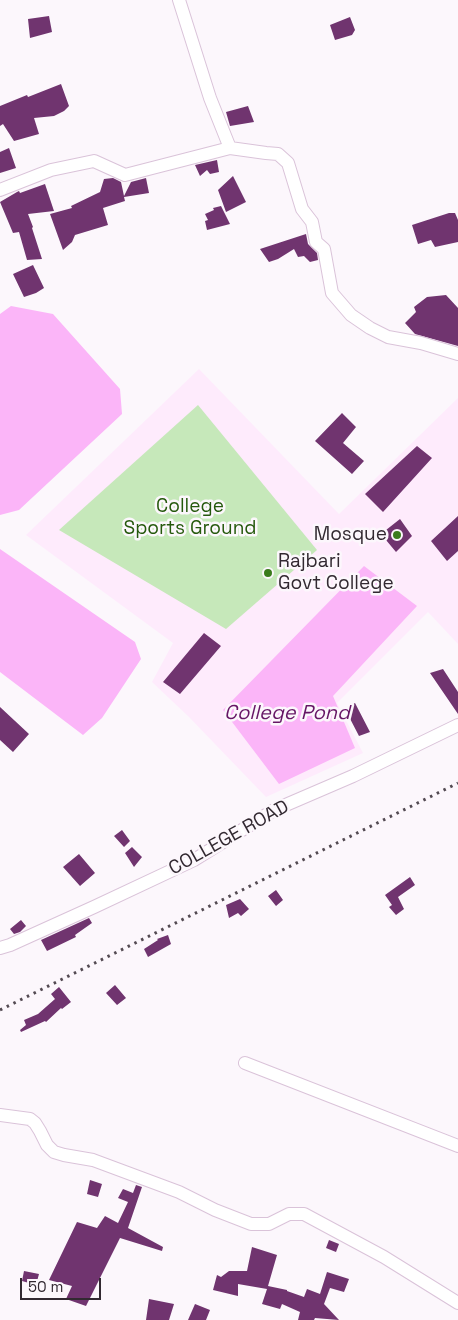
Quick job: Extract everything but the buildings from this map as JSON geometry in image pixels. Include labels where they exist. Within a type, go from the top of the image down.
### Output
[{"type":"street","points":[[179,0],[210,98],[230,148]]},
{"type":"street","points":[[1,188],[51,170],[94,161],[125,175],[230,148],[278,154],[288,163],[302,209],[312,222],[316,242],[324,248],[332,293],[351,315],[388,337],[421,343],[458,354]]},
{"type":"street","name":"COLLEGE ROAD","points":[[0,948],[77,915],[194,860],[274,810],[353,776],[458,725]]},
{"type":"street","points":[[245,1063],[458,1146]]},
{"type":"street","points":[[0,1115],[30,1119],[35,1123],[47,1145],[54,1152],[93,1160],[179,1192],[215,1210],[251,1224],[269,1224],[289,1214],[304,1214],[384,1257],[458,1303]]},
{"type":"shaded area","name":"Rajbari Govt College","points":[[199,369],[339,514],[458,398],[458,644],[428,612],[337,703],[363,753],[266,797],[189,717],[152,682],[173,643],[26,535]]},
{"type":"green space","name":"College Sports Ground","points":[[198,405],[317,550],[226,629],[59,530]]},
{"type":"water","points":[[11,306],[53,314],[120,389],[122,414],[19,510],[0,515],[0,314]]},
{"type":"water","points":[[0,549],[135,642],[141,659],[102,718],[83,735],[0,672]]},
{"type":"water","name":"College Pond","points":[[364,566],[417,606],[333,696],[355,748],[279,784],[223,710]]},
{"type":"railway","points":[[0,1010],[458,783]]},
{"type":"place","name":"Mosque","points":[[397,535]]},
{"type":"place","name":"Rajbari Govt College","points":[[268,573]]}]
